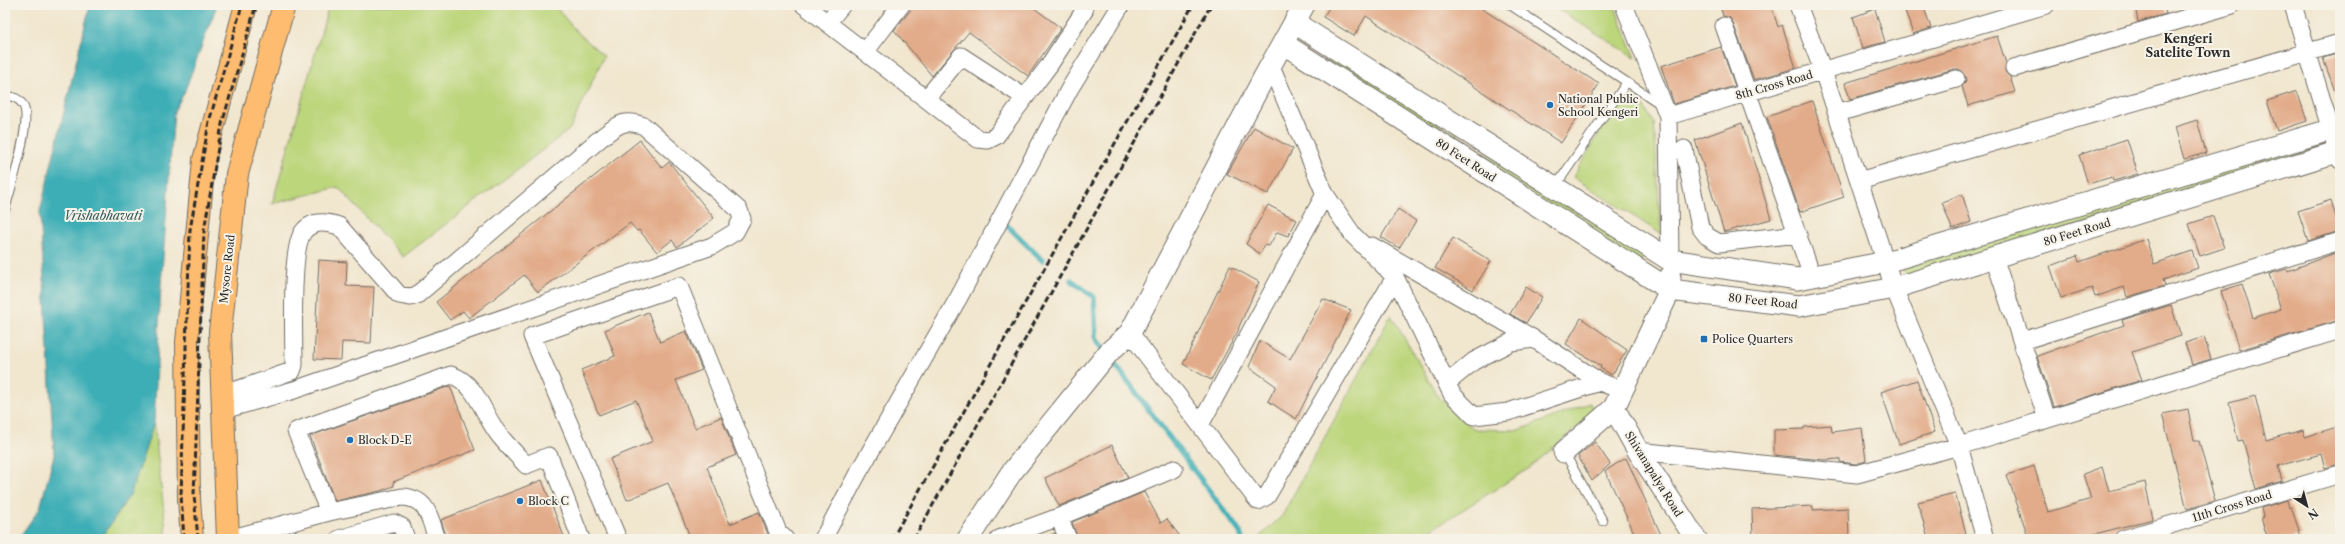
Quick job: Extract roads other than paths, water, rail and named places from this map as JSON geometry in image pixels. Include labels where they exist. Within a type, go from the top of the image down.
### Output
[{"type":"highway","points":[[192,539],[189,499],[187,342],[204,160],[246,5]]},
{"type":"highway","name":"Mysore Road","points":[[228,539],[220,332],[237,174],[284,5]]},
{"type":"street","points":[[804,5],[978,139],[988,140],[996,136],[1024,98],[1084,11],[1082,5]]},
{"type":"street","points":[[827,23],[842,5]]},
{"type":"street","points":[[864,52],[901,5]]},
{"type":"street","points":[[823,539],[858,473],[959,297],[1070,88],[1121,5]]},
{"type":"street","points":[[1564,452],[1618,399],[1670,290],[1666,111],[1624,5]]},
{"type":"street","points":[[1798,5],[1823,71],[1894,288],[1960,446],[1985,539]]},
{"type":"street","name":"8th Cross Road","points":[[1666,111],[1746,93],[2046,5]]},
{"type":"street","points":[[2014,68],[2232,5]]},
{"type":"street","points":[[2293,5],[2307,54],[2335,128],[2339,154]]},
{"type":"street","points":[[968,539],[1011,473],[1105,357],[1130,333],[1299,14],[1555,188],[1670,260],[1798,279],[1886,262],[2335,128]]},
{"type":"street","points":[[1724,26],[1746,93],[1812,276]]},
{"type":"street","points":[[1859,181],[2307,54],[2340,43]]},
{"type":"street","name":"80 Feet Road","points":[[1284,44],[1670,290],[1799,306],[1894,288],[2339,154]]},
{"type":"street","points":[[926,99],[961,56],[1024,98]]},
{"type":"street","points":[[1271,66],[1325,194],[1353,235],[1395,277],[1452,394],[1474,416],[1508,412],[1600,382]]},
{"type":"street","points":[[1837,113],[1956,79]]},
{"type":"street","points":[[222,402],[294,390],[712,246],[735,232],[742,219],[741,214],[739,210],[644,126],[632,121],[619,124],[602,136],[417,295],[410,297],[399,295],[340,226],[327,222],[315,224],[303,232],[295,258],[294,364],[292,371],[294,390]]},
{"type":"street","points":[[1684,149],[1700,227],[1707,236],[1719,243],[1798,234]]},
{"type":"street","points":[[1200,425],[1325,194]]},
{"type":"street","points":[[1353,235],[1534,339],[1600,382],[1618,399]]},
{"type":"street","points":[[2022,341],[2340,242]]},
{"type":"street","points":[[1994,257],[2047,419]]},
{"type":"street","points":[[1130,333],[1258,502],[1267,496],[1395,277]]},
{"type":"street","points":[[618,539],[532,336],[679,286],[778,532],[785,539]]},
{"type":"street","points":[[1638,451],[1857,474],[1960,446],[2340,330]]},
{"type":"street","points":[[1447,383],[1474,361],[1511,342],[1534,339]]},
{"type":"street","points":[[222,402],[292,371]]},
{"type":"street","points":[[329,512],[296,430],[451,375],[457,377],[469,387],[498,434],[526,464],[549,456],[581,539]]},
{"type":"street","name":"Shivanapalya Road","points":[[1618,399],[1638,451],[1696,539]]},
{"type":"street","points":[[999,539],[1060,517],[1174,469]]},
{"type":"street","name":"11th Cross Road","points":[[2123,539],[2340,474]]},
{"type":"street","points":[[228,539],[329,512],[402,497],[412,498],[422,503],[437,539]]},
{"type":"street","points":[[1060,517],[1068,539]]},
{"type":"street","points":[[339,539],[394,523],[402,527],[406,539]]},
{"type":"lane","points":[[1510,5],[1627,82],[1666,111]]},
{"type":"lane","points":[[1555,188],[1627,82]]},
{"type":"lane","points":[[5,95],[17,98],[24,106],[26,126],[5,210]]},
{"type":"lane","points":[[1564,452],[1603,521]]},
{"type":"water","name":"Vrishabhavati","points":[[90,5],[217,5],[184,93],[174,111],[161,285],[154,423],[131,493],[101,539],[18,539],[40,508],[54,455],[40,211]]},
{"type":"waterway","points":[[1007,225],[1042,260]]},
{"type":"waterway","points":[[1071,280],[1094,297],[1096,339],[1240,532],[1242,539]]},
{"type":"railway","points":[[184,539],[181,495],[190,230],[209,122],[242,5]]},
{"type":"railway","points":[[198,539],[194,495],[204,231],[222,124],[256,5]]},
{"type":"railway","points":[[892,539],[1193,5]]},
{"type":"railway","points":[[914,539],[1211,5]]},
{"type":"place","name":"National Public School Kengeri","points":[[1550,105]]},
{"type":"place","name":"Police Quarters","points":[[1704,339]]},
{"type":"place","name":"Block D-E","points":[[350,440]]},
{"type":"place","name":"Block C","points":[[520,501]]},
{"type":"district","name":"Kengeri Satelite Town","points":[[2188,46]]}]
